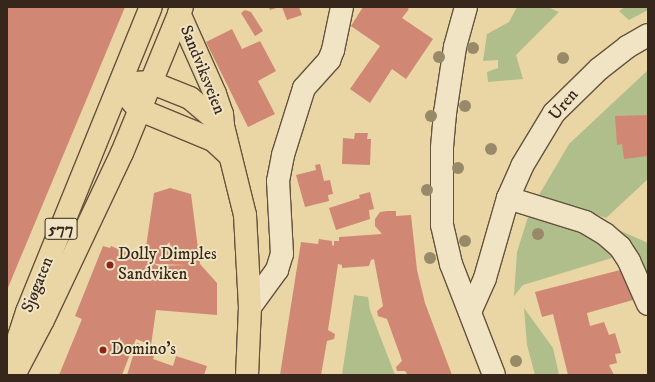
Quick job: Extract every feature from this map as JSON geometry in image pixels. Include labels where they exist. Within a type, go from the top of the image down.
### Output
[{"type":"main road","name":"577","points":[[119,85],[151,7]]},
{"type":"main road","name":"Sandviksveien","points":[[138,109],[180,10]]},
{"type":"main road","name":"Sandviksveien","points":[[180,10],[222,114],[228,154],[245,215],[250,307],[247,375]]},
{"type":"main road","name":"Sandviksveien","points":[[119,85],[150,82],[190,98],[223,126]]},
{"type":"main road","name":"Sandviksveien","points":[[119,85],[138,109],[213,140],[228,154]]},
{"type":"main road","name":"Sjøgaten","points":[[7,375],[27,312],[119,85]]},
{"type":"main road","name":"Sjøgaten","points":[[14,375],[43,320],[122,152],[138,109]]},
{"type":"street","points":[[250,307],[277,270],[282,254],[278,181],[282,155],[304,88],[329,60],[333,50],[342,7]]},
{"type":"street","points":[[466,7],[455,47],[446,106],[442,148],[442,218],[451,264],[494,375]]},
{"type":"street","name":"Uren","points":[[470,312],[485,278],[508,198],[522,166],[554,113],[594,73],[627,47],[648,35]]},
{"type":"street","points":[[508,198],[585,222],[605,234],[620,247],[629,260],[648,304]]},
{"type":"green space","points":[[517,7],[548,7],[559,12],[516,55],[523,79],[488,82],[487,72],[498,68],[498,60],[483,61],[487,34],[509,22]]},
{"type":"green space","points":[[625,7],[648,7],[648,10],[629,20],[619,11]]},
{"type":"green space","points":[[648,70],[648,179],[606,218],[539,195],[569,144]]},
{"type":"green space","points":[[529,214],[591,234],[615,257],[523,285],[514,296],[517,252]]},
{"type":"green space","points":[[612,227],[648,243],[648,283]]},
{"type":"green space","points":[[354,295],[368,297],[370,310],[395,375],[342,375]]},
{"type":"green space","points":[[524,308],[553,348],[559,375],[535,375],[527,345]]},
{"type":"building","points":[[7,7],[125,7],[7,290]]},
{"type":"building","points":[[269,7],[279,7],[270,10]]},
{"type":"building","points":[[282,7],[299,7],[302,15],[287,20]]},
{"type":"building","points":[[363,7],[406,7],[409,9],[402,18],[433,39],[406,79],[392,69],[370,103],[350,89],[380,46],[351,26]]},
{"type":"building","points":[[245,10],[251,12],[263,31],[255,36],[241,13]]},
{"type":"building","points":[[232,29],[242,49],[260,41],[276,71],[258,81],[275,114],[248,127],[206,42]]},
{"type":"building","points":[[648,115],[648,156],[624,159],[622,144],[617,145],[615,116]]},
{"type":"building","points":[[355,133],[368,133],[367,139],[371,139],[370,165],[342,164],[343,138],[354,139]]},
{"type":"building","points":[[320,164],[324,181],[330,180],[333,194],[328,195],[329,201],[305,207],[296,175],[316,170],[315,165]]},
{"type":"building","points":[[170,188],[191,194],[200,264],[217,283],[217,315],[156,310],[151,345],[136,339],[122,375],[59,375],[82,319],[75,316],[103,246],[110,248],[111,246],[144,260],[154,193]],"holes":[[[150,262],[157,264],[186,265],[158,266]]]},
{"type":"building","points":[[370,192],[374,209],[369,210],[370,219],[336,230],[329,208],[360,198],[359,195]]},
{"type":"building","points":[[396,211],[396,216],[411,215],[417,270],[425,303],[452,375],[408,375],[405,371],[397,371],[396,367],[402,361],[400,355],[387,319],[378,316],[377,311],[383,306],[374,259],[371,260],[369,266],[342,268],[342,265],[338,264],[328,330],[335,334],[334,339],[327,341],[321,375],[280,375],[301,242],[318,244],[319,239],[332,241],[332,245],[334,246],[334,241],[339,241],[339,237],[382,234],[375,226],[375,219],[380,212]]},
{"type":"building","points":[[624,269],[633,300],[587,313],[590,326],[604,322],[609,335],[615,333],[621,353],[615,354],[617,363],[609,365],[614,375],[568,375],[553,314],[542,317],[535,292]]},
{"type":"building","points":[[137,343],[156,350],[153,359],[173,366],[176,356],[207,366],[204,375],[127,375]]},
{"type":"place","name":"Dolly Dimples Sandviken","points":[[110,265]]},
{"type":"place","name":"Domino's","points":[[103,350]]}]
